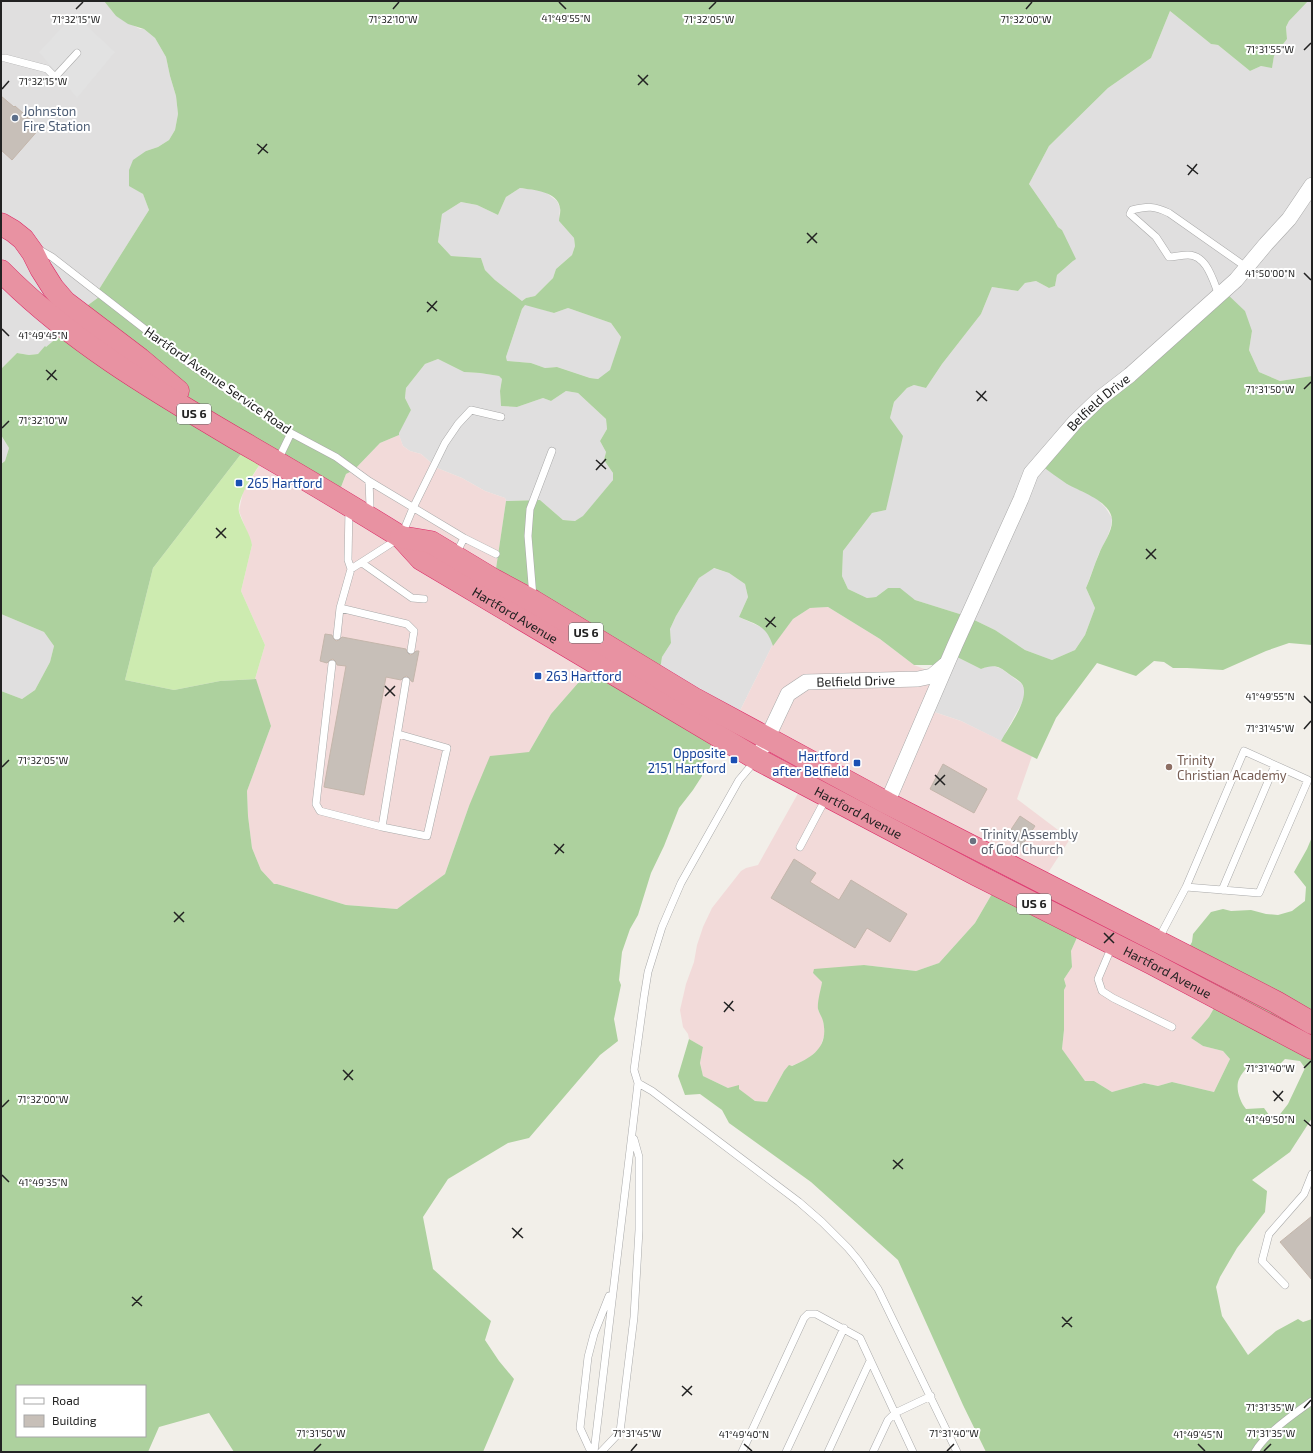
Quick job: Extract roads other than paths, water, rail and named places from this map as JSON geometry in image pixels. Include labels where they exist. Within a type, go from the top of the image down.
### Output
[{"type":"highway","points":[[1,224],[23,239],[34,253],[49,282],[65,302],[140,359],[232,436]]},
{"type":"highway","name":"Hartford Avenue","points":[[1,271],[20,290],[60,324],[110,362],[401,537],[421,559],[757,759],[970,872],[1113,944],[1312,1048]]},
{"type":"highway","name":"Hartford Avenue","points":[[401,537],[459,547],[494,580],[533,601],[693,698],[887,804],[1276,1002],[1312,1023]]},
{"type":"street","name":"Belfield Drive","points":[[887,804],[989,566],[1021,499],[1031,473],[1076,422],[1099,399],[1130,375],[1236,280],[1289,219],[1312,184]]},
{"type":"street","name":"Belfield Drive","points":[[757,759],[788,694],[806,682],[918,679],[932,676],[947,664]]},
{"type":"lane","points":[[1,58],[47,69],[55,77],[77,53]]},
{"type":"lane","points":[[1219,295],[1208,270],[1201,260],[1189,255],[1176,257],[1169,256],[1156,237],[1130,214],[1132,210],[1141,207],[1156,207],[1169,213],[1246,267]]},
{"type":"lane","name":"Hartford Avenue Service Road","points":[[23,239],[52,257],[191,365],[291,433],[336,457],[369,481],[413,508],[459,547],[496,554]]},
{"type":"lane","points":[[351,569],[401,537],[413,508],[445,443],[458,424],[471,410],[501,416]]},
{"type":"lane","points":[[276,462],[291,433]]},
{"type":"lane","points":[[533,601],[528,536],[530,509],[552,451]]},
{"type":"lane","points":[[337,636],[340,608],[351,569],[348,560],[358,511],[370,506],[369,481]]},
{"type":"lane","points":[[362,563],[412,598],[424,599]]},
{"type":"lane","points":[[340,608],[407,624],[414,631],[411,650]]},
{"type":"lane","points":[[332,664],[316,804],[320,811],[382,827],[427,836],[447,748],[398,734]]},
{"type":"lane","points":[[382,827],[406,681]]},
{"type":"lane","points":[[1158,942],[1186,887],[1244,751],[1308,780],[1259,893],[1186,887]]},
{"type":"lane","points":[[594,1452],[638,1083],[634,1070],[648,972],[662,928],[682,883],[739,780],[757,759]]},
{"type":"lane","points":[[1222,890],[1275,765]]},
{"type":"lane","points":[[800,847],[827,796]]},
{"type":"lane","points":[[1113,944],[1098,979],[1102,990],[1112,998],[1172,1027]]},
{"type":"lane","points":[[638,1083],[652,1091],[799,1202],[822,1222],[858,1260],[878,1289],[957,1452]]},
{"type":"lane","points":[[601,1452],[620,1432],[634,1317],[639,1230],[639,1157],[632,1136]]},
{"type":"lane","points":[[1284,1285],[1262,1261],[1270,1234],[1304,1194],[1312,1174]]},
{"type":"lane","points":[[591,1452],[580,1428],[588,1357],[594,1334],[613,1287]]},
{"type":"lane","points":[[742,1452],[804,1318],[808,1314],[816,1314],[860,1338],[913,1452]]},
{"type":"lane","points":[[786,1452],[844,1328]]},
{"type":"lane","points":[[828,1452],[870,1361]]},
{"type":"lane","points":[[873,1452],[888,1420],[894,1413],[931,1396]]},
{"type":"lane","points":[[1255,1452],[1266,1438],[1291,1416],[1312,1401]]},
{"type":"place","name":"Johnston Fire Station","points":[[15,118]]},
{"type":"place","name":"265 Hartford","points":[[239,483]]},
{"type":"place","name":"263 Hartford","points":[[538,676]]},
{"type":"place","name":"Opposite 2151 Hartford","points":[[734,760]]},
{"type":"place","name":"Hartford after Belfield","points":[[857,763]]},
{"type":"place","name":"Trinity Christian Academy","points":[[1169,767]]},
{"type":"place","name":"Trinity Assembly of God Church","points":[[973,841]]}]
